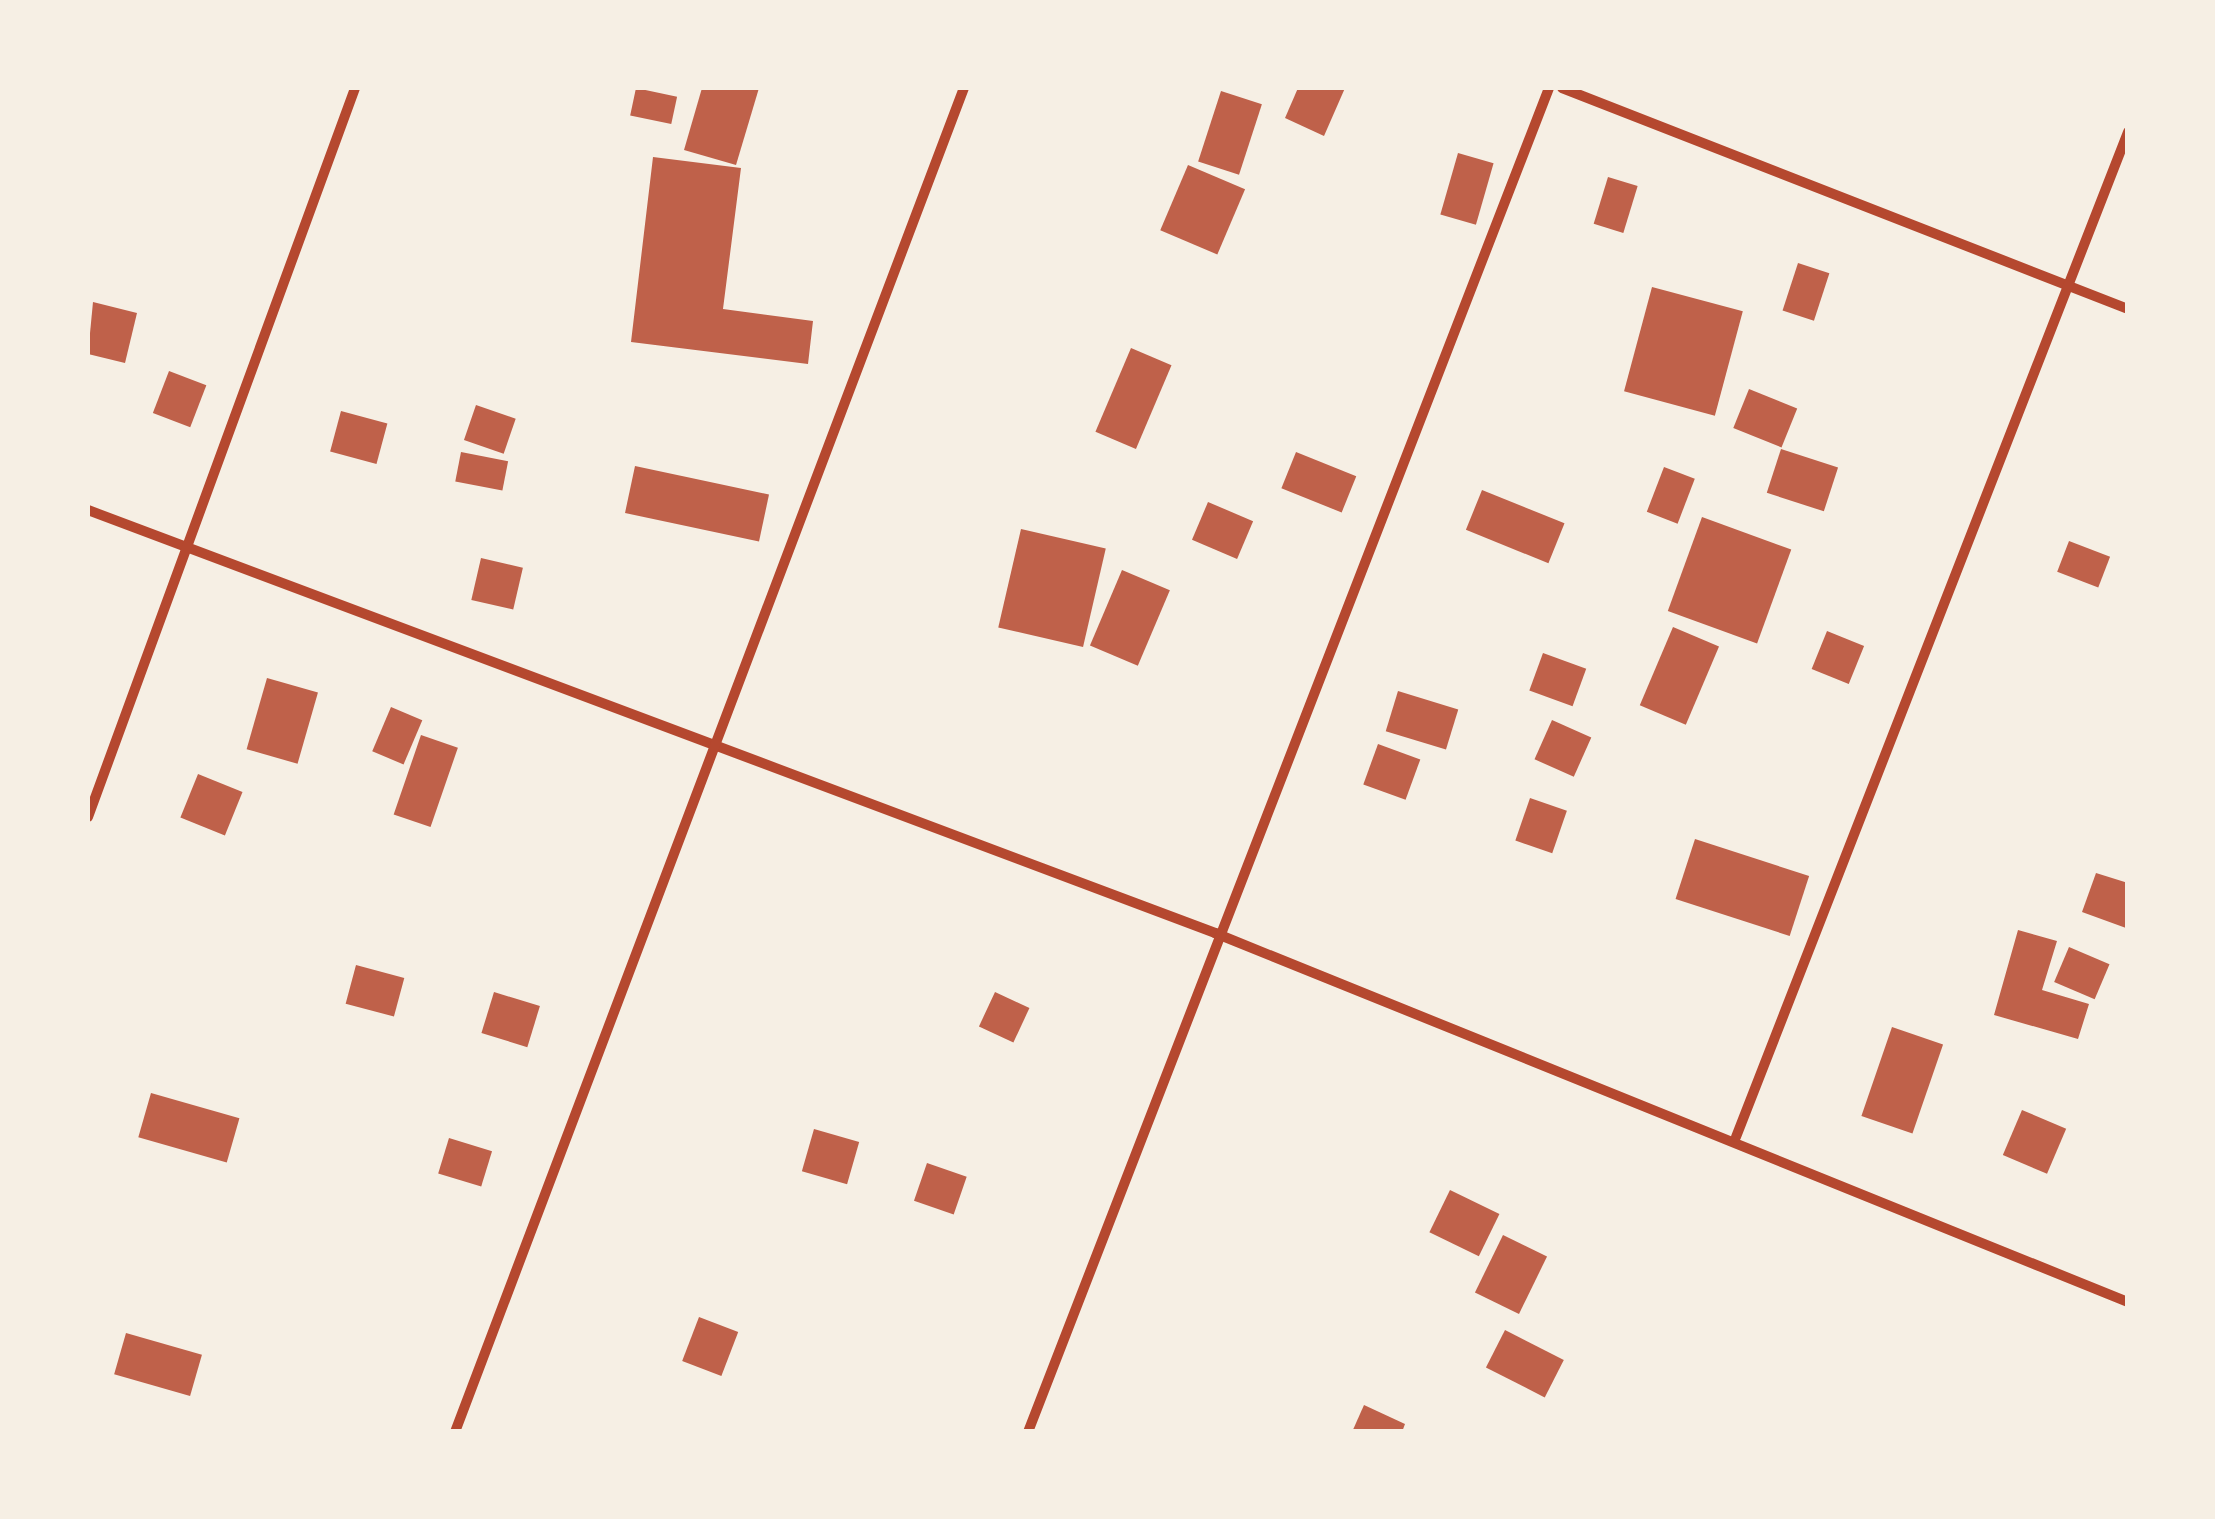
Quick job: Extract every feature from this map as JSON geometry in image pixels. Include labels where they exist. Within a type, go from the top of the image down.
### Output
[{"type":"street","points":[[88,817],[355,88]]},
{"type":"street","points":[[455,1432],[710,743],[964,88]]},
{"type":"street","points":[[1028,1432],[1215,933],[1548,88]]},
{"type":"street","points":[[1562,88],[2128,309]]},
{"type":"street","points":[[1736,1137],[2065,284],[2128,132]]},
{"type":"street","points":[[88,510],[1215,933],[1736,1137],[2128,1302]]},
{"type":"building","points":[[636,88],[677,97],[671,124],[630,115]]},
{"type":"building","points":[[702,88],[759,88],[736,165],[684,150]]},
{"type":"building","points":[[1298,88],[1345,88],[1324,136],[1285,118]]},
{"type":"building","points":[[1221,91],[1262,104],[1239,175],[1198,161]]},
{"type":"building","points":[[1458,153],[1494,163],[1476,225],[1440,215]]},
{"type":"building","points":[[653,157],[741,168],[723,309],[813,321],[808,364],[631,342]]},
{"type":"building","points":[[1188,165],[1245,189],[1217,255],[1160,230]]},
{"type":"building","points":[[1608,177],[1638,186],[1623,233],[1594,224]]},
{"type":"building","points":[[1798,263],[1829,273],[1814,321],[1783,311]]},
{"type":"building","points":[[1652,287],[1743,311],[1715,416],[1624,391]]},
{"type":"building","points":[[93,302],[137,313],[125,363],[88,354]]},
{"type":"building","points":[[1131,348],[1172,365],[1136,449],[1095,432]]},
{"type":"building","points":[[169,371],[206,385],[190,427],[153,413]]},
{"type":"building","points":[[1749,389],[1797,408],[1781,447],[1733,428]]},
{"type":"building","points":[[476,405],[516,419],[504,454],[464,440]]},
{"type":"building","points":[[341,411],[387,423],[376,464],[330,452]]},
{"type":"building","points":[[1781,449],[1838,468],[1824,511],[1767,493]]},
{"type":"building","points":[[461,452],[508,461],[502,491],[455,481]]},
{"type":"building","points":[[1296,452],[1356,476],[1342,513],[1281,488]]},
{"type":"building","points":[[635,466],[769,494],[759,541],[625,513]]},
{"type":"building","points":[[1664,467],[1695,479],[1678,524],[1647,512]]},
{"type":"building","points":[[1482,490],[1565,523],[1548,563],[1466,530]]},
{"type":"building","points":[[1208,502],[1253,521],[1237,559],[1192,540]]},
{"type":"building","points":[[1702,517],[1791,549],[1757,643],[1668,611]]},
{"type":"building","points":[[1021,529],[1106,549],[1083,647],[998,627]]},
{"type":"building","points":[[2069,541],[2110,557],[2098,588],[2057,572]]},
{"type":"building","points":[[481,558],[523,568],[513,610],[471,600]]},
{"type":"building","points":[[1122,570],[1170,590],[1138,666],[1090,645]]},
{"type":"building","points":[[1673,627],[1719,647],[1686,725],[1640,705]]},
{"type":"building","points":[[1827,631],[1864,646],[1849,684],[1812,669]]},
{"type":"building","points":[[1543,653],[1586,669],[1573,706],[1529,691]]},
{"type":"building","points":[[267,678],[318,693],[298,764],[247,749]]},
{"type":"building","points":[[1398,691],[1458,709],[1446,750],[1386,731]]},
{"type":"building","points":[[391,707],[422,720],[404,764],[372,751]]},
{"type":"building","points":[[1552,720],[1591,737],[1574,777],[1535,759]]},
{"type":"building","points":[[421,735],[458,748],[431,827],[394,814]]},
{"type":"building","points":[[1378,744],[1420,759],[1406,800],[1363,784]]},
{"type":"building","points":[[198,774],[243,792],[225,836],[180,818]]},
{"type":"building","points":[[1530,798],[1567,811],[1552,853],[1515,841]]},
{"type":"building","points":[[1695,839],[1809,876],[1790,936],[1676,899]]},
{"type":"building","points":[[2096,873],[2128,883],[2126,928],[2082,912]]},
{"type":"building","points":[[2018,930],[2057,941],[2042,990],[2089,1004],[2078,1039],[1994,1015]]},
{"type":"building","points":[[2069,947],[2110,964],[2095,999],[2054,982]]},
{"type":"building","points":[[356,965],[404,978],[394,1017],[346,1004]]},
{"type":"building","points":[[494,992],[540,1006],[527,1047],[481,1033]]},
{"type":"building","points":[[995,992],[1029,1008],[1013,1042],[979,1026]]},
{"type":"building","points":[[1892,1027],[1943,1045],[1912,1133],[1861,1116]]},
{"type":"building","points":[[151,1093],[239,1118],[227,1163],[138,1137]]},
{"type":"building","points":[[2022,1110],[2066,1129],[2047,1174],[2003,1155]]},
{"type":"building","points":[[814,1129],[859,1142],[847,1184],[802,1171]]},
{"type":"building","points":[[449,1138],[492,1151],[481,1187],[438,1173]]},
{"type":"building","points":[[927,1163],[967,1177],[954,1214],[914,1201]]},
{"type":"building","points":[[1450,1190],[1499,1214],[1479,1256],[1429,1232]]},
{"type":"building","points":[[1503,1235],[1547,1256],[1519,1314],[1475,1293]]},
{"type":"building","points":[[699,1317],[738,1332],[721,1376],[682,1361]]},
{"type":"building","points":[[1505,1330],[1564,1360],[1545,1397],[1486,1367]]},
{"type":"building","points":[[126,1333],[202,1355],[190,1396],[114,1374]]},
{"type":"building","points":[[1364,1405],[1405,1424],[1402,1432],[1352,1432]]}]
